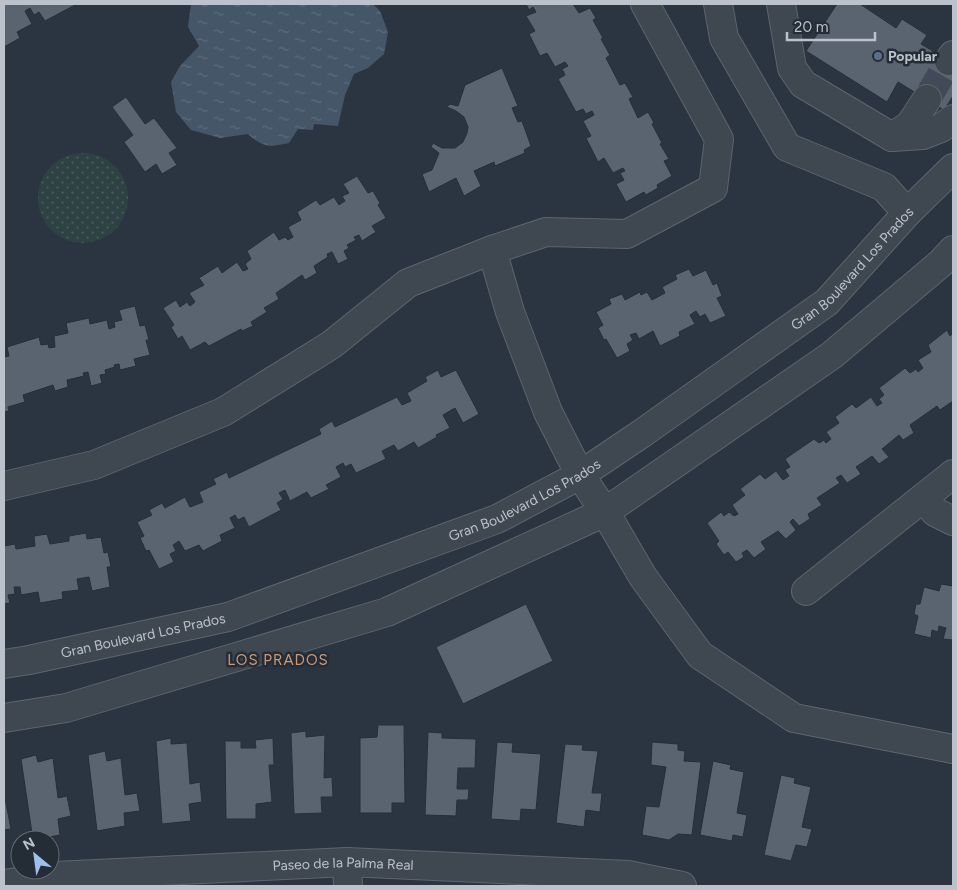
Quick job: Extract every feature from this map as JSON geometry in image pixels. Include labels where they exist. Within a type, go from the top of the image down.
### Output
[{"type":"street","points":[[4,486],[94,465],[222,412],[331,345],[408,283],[492,250],[546,232],[627,234],[713,188],[719,139],[645,4]]},
{"type":"street","points":[[718,4],[724,38],[787,147],[884,187],[908,213]]},
{"type":"street","points":[[781,4],[792,68],[804,84],[892,137],[923,135],[941,128],[953,118]]},
{"type":"street","points":[[892,137],[910,125],[927,99]]},
{"type":"street","name":"Gran Boulevard Los Prados","points":[[4,664],[228,617],[497,519],[580,474],[827,302],[908,213],[953,168]]},
{"type":"street","points":[[492,250],[510,312],[548,412],[580,474],[605,512],[642,577],[700,655],[794,718],[953,749]]},
{"type":"street","points":[[4,718],[66,708],[386,612],[605,512],[832,355],[941,263],[953,250]]},
{"type":"street","points":[[806,592],[953,474]]},
{"type":"street","points":[[924,498],[935,512],[953,521]]},
{"type":"street","name":"Paseo de la Palma Real","points":[[4,884],[347,874],[628,880],[682,886]]},
{"type":"green space","points":[[83,153],[100,156],[115,166],[125,181],[128,198],[125,215],[115,230],[100,240],[83,243],[66,240],[51,230],[41,215],[38,198],[41,181],[51,166],[66,156]]},
{"type":"water","points":[[191,4],[373,4],[380,11],[388,32],[384,54],[368,68],[354,74],[345,95],[338,126],[314,124],[313,130],[298,129],[289,143],[277,145],[263,144],[248,134],[220,138],[191,130],[176,112],[171,82],[180,66],[199,46],[188,27]]},
{"type":"building","points":[[4,4],[75,5],[45,21],[39,12],[34,15],[30,8],[25,11],[32,24],[17,32],[20,38],[4,47]]},
{"type":"building","points":[[526,4],[573,4],[579,13],[590,8],[596,18],[593,20],[603,38],[601,39],[610,55],[606,58],[620,85],[625,83],[633,97],[629,99],[638,118],[648,112],[662,143],[660,144],[669,159],[664,161],[672,176],[657,185],[658,188],[646,195],[644,192],[626,202],[616,184],[624,180],[620,173],[625,171],[623,168],[613,173],[604,158],[598,162],[586,138],[591,136],[583,121],[594,115],[592,111],[586,114],[583,109],[576,112],[558,79],[565,75],[562,69],[568,66],[565,62],[555,67],[547,53],[540,56],[529,34],[535,31],[526,16],[536,12],[533,7],[529,10]]},
{"type":"building","name":"Popular","points":[[837,4],[860,4],[896,28],[902,19],[927,35],[921,44],[953,63],[953,96],[944,110],[898,82],[887,102],[806,51]]},
{"type":"building","points":[[502,68],[518,106],[512,108],[518,122],[522,121],[531,146],[524,150],[525,153],[495,166],[494,162],[474,171],[481,186],[464,196],[456,178],[429,192],[422,174],[432,170],[439,153],[431,147],[433,143],[442,148],[455,148],[463,142],[467,133],[468,127],[464,117],[447,107],[450,104],[458,106],[465,85]]},
{"type":"building","points":[[126,97],[145,124],[154,118],[177,148],[169,153],[177,165],[162,174],[156,164],[145,172],[124,142],[133,135],[112,107]]},
{"type":"building","points":[[357,176],[368,193],[373,191],[380,203],[378,205],[386,218],[372,226],[376,232],[362,241],[359,235],[354,237],[356,240],[347,245],[349,248],[344,251],[348,259],[338,264],[332,252],[327,254],[328,257],[314,266],[317,273],[305,280],[302,275],[276,293],[279,299],[264,308],[267,312],[251,322],[253,326],[242,331],[241,329],[209,346],[205,342],[190,350],[182,336],[178,339],[171,327],[174,325],[163,308],[176,300],[180,307],[187,302],[190,306],[195,302],[189,293],[204,285],[199,278],[218,266],[222,273],[237,262],[243,271],[248,269],[245,264],[251,259],[247,251],[274,232],[279,240],[285,237],[288,240],[293,237],[288,227],[301,220],[297,212],[316,200],[320,205],[334,197],[339,205],[345,201],[342,196],[349,193],[343,184]]},
{"type":"building","points":[[689,269],[693,276],[706,270],[713,285],[717,283],[722,296],[717,298],[726,316],[710,323],[705,314],[700,317],[696,311],[690,315],[695,324],[679,332],[680,336],[660,346],[653,331],[639,339],[636,333],[630,335],[633,340],[627,344],[630,351],[617,358],[598,328],[603,325],[596,312],[611,304],[609,299],[622,294],[625,300],[640,292],[641,295],[647,292],[652,300],[665,293],[662,287],[677,279],[675,275]]},
{"type":"building","points":[[135,306],[140,326],[145,325],[150,355],[134,359],[136,366],[120,370],[119,364],[105,370],[106,374],[100,375],[102,383],[91,386],[88,372],[83,373],[84,376],[67,380],[68,387],[55,391],[53,385],[23,395],[25,402],[8,407],[9,411],[4,412],[4,357],[9,356],[7,347],[39,337],[41,345],[48,344],[49,348],[55,347],[54,336],[68,333],[66,323],[89,318],[90,324],[107,320],[109,329],[115,327],[114,322],[122,320],[119,310]]},
{"type":"building","points":[[947,330],[950,336],[953,333],[953,401],[940,410],[937,406],[910,425],[914,433],[903,440],[899,435],[882,449],[889,457],[879,464],[872,456],[856,467],[861,474],[847,483],[841,475],[836,478],[840,483],[817,498],[822,505],[808,514],[810,519],[799,526],[793,519],[790,522],[796,530],[786,539],[778,531],[761,542],[766,549],[754,558],[747,550],[742,553],[744,557],[736,562],[728,552],[724,555],[716,544],[719,541],[707,523],[721,512],[724,516],[729,512],[734,516],[738,514],[732,505],[745,495],[740,489],[760,474],[765,479],[776,471],[783,480],[789,476],[785,470],[790,467],[785,459],[814,439],[819,443],[824,440],[826,443],[831,439],[826,432],[839,423],[835,417],[852,404],[856,408],[871,397],[877,406],[882,403],[879,399],[884,395],[879,388],[905,368],[910,373],[916,369],[918,372],[923,368],[918,360],[931,352],[928,345]]},
{"type":"building","points":[[438,370],[441,377],[456,370],[479,414],[463,423],[455,408],[443,415],[450,428],[436,435],[437,437],[418,448],[414,442],[398,451],[394,445],[382,451],[386,459],[356,473],[351,464],[345,467],[343,463],[336,467],[341,477],[326,485],[329,489],[311,498],[307,492],[290,501],[285,490],[279,493],[283,499],[277,503],[281,510],[249,527],[244,517],[238,520],[235,515],[230,518],[235,528],[220,535],[222,541],[203,551],[199,545],[185,551],[179,541],[173,545],[176,551],[170,554],[174,562],[159,569],[149,550],[146,551],[140,538],[144,536],[137,522],[152,515],[149,510],[162,503],[165,508],[185,497],[190,507],[203,502],[199,492],[216,484],[213,479],[227,472],[229,478],[321,434],[319,429],[332,421],[335,427],[397,397],[402,405],[411,401],[407,393],[427,381],[425,377]]},
{"type":"building","points":[[86,533],[87,539],[101,537],[104,553],[108,552],[111,567],[107,567],[110,587],[92,591],[89,577],[77,579],[79,590],[62,592],[63,599],[40,603],[38,592],[21,595],[20,587],[14,587],[15,594],[8,595],[10,603],[4,604],[4,546],[15,544],[16,549],[35,546],[34,536],[47,534],[50,544],[69,541],[69,536]]},
{"type":"building","points":[[941,584],[953,586],[953,640],[943,639],[946,628],[939,626],[938,632],[932,630],[931,638],[914,634],[918,616],[914,614],[916,604],[920,604],[924,587],[939,591]]},
{"type":"building","points":[[526,604],[553,661],[463,704],[436,647]]},
{"type":"building","points":[[378,725],[404,725],[405,803],[392,803],[392,813],[360,813],[360,738],[377,737]]},
{"type":"building","points":[[306,731],[306,737],[325,735],[324,778],[332,777],[333,797],[321,797],[322,813],[294,814],[291,733]]},
{"type":"building","points":[[428,732],[442,733],[442,738],[476,739],[475,768],[458,768],[457,789],[469,789],[468,800],[457,800],[456,816],[425,815]]},
{"type":"building","points":[[171,738],[171,744],[187,743],[190,784],[200,782],[202,802],[189,804],[191,821],[162,824],[156,741]]},
{"type":"building","points":[[273,738],[274,765],[269,765],[272,802],[256,804],[256,819],[226,819],[225,741],[241,741],[241,748],[256,748],[255,740]]},
{"type":"building","points":[[497,742],[513,743],[512,752],[541,754],[536,810],[521,809],[520,821],[491,819]]},
{"type":"building","points":[[652,742],[678,744],[678,750],[685,751],[684,761],[701,762],[692,835],[678,834],[669,840],[642,835],[646,806],[659,807],[666,767],[651,765]]},
{"type":"building","points":[[565,744],[583,745],[582,750],[598,751],[592,793],[602,793],[600,812],[586,810],[584,827],[556,823]]},
{"type":"building","points":[[105,751],[107,761],[121,758],[125,795],[137,793],[140,811],[124,813],[125,826],[97,831],[88,755]]},
{"type":"building","points":[[36,755],[38,762],[53,758],[58,798],[67,796],[71,816],[58,819],[59,830],[32,830],[21,759]]},
{"type":"building","points":[[713,761],[731,765],[730,769],[744,772],[737,813],[747,815],[743,837],[733,835],[732,841],[700,835]]},
{"type":"building","points":[[781,775],[795,778],[794,783],[811,787],[802,827],[812,829],[807,847],[796,845],[791,861],[764,855]]},
{"type":"building","points":[[4,793],[11,829],[4,830]]},
{"type":"tunnel","points":[[927,99],[949,61]]},
{"type":"place","name":"Popular","points":[[878,56]]},
{"type":"district","name":"LOS PRADOS","points":[[278,660]]}]
